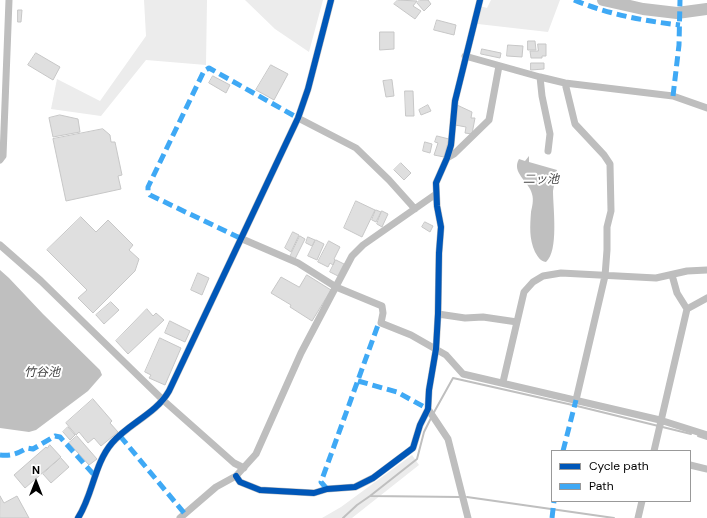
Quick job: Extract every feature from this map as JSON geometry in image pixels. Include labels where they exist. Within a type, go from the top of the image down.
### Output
[{"type":"street","points":[[0,160],[3,156],[9,0]]},
{"type":"street","points":[[78,518],[84,508],[104,454],[113,441],[164,400],[188,352],[240,238],[298,118],[308,89],[332,0]]},
{"type":"street","points":[[236,476],[240,482],[260,490],[314,493],[327,489],[355,487],[373,478],[413,448],[420,425],[428,409],[429,390],[436,349],[441,227],[436,194],[436,182],[451,145],[455,101],[480,0]]},
{"type":"street","points":[[465,56],[566,83],[673,96],[707,108]]},
{"type":"street","points":[[447,158],[454,154],[489,120],[499,66]]},
{"type":"street","points":[[540,77],[542,96],[550,134],[548,152]]},
{"type":"street","points":[[566,83],[575,124],[604,155],[610,164],[611,211],[607,227],[605,276],[576,400]]},
{"type":"street","points":[[298,118],[356,148],[389,180],[415,209]]},
{"type":"street","points":[[180,518],[216,487],[236,476],[256,454],[301,353],[352,256],[364,245],[436,194]]},
{"type":"street","points":[[240,238],[298,263],[336,287],[382,306],[383,313],[381,323],[411,335],[446,355],[463,374],[503,382],[660,420],[707,435]]},
{"type":"street","points":[[0,245],[41,281],[164,400],[234,463],[244,468]]},
{"type":"street","points":[[503,382],[524,292],[533,282],[543,276],[561,273],[656,278],[687,271],[707,270]]},
{"type":"street","points":[[654,450],[687,309],[677,293],[672,275]]},
{"type":"street","points":[[687,309],[707,298]]},
{"type":"street","points":[[438,314],[465,318],[482,317],[516,322]]},
{"type":"street","points":[[428,409],[448,439],[468,518]]},
{"type":"street","points":[[691,465],[707,470]]},
{"type":"street","points":[[638,518],[642,502]]},
{"type":"shaded area","points":[[144,0],[207,0],[206,65],[146,60],[101,116],[51,109],[57,79],[100,101],[146,36]]},
{"type":"shaded area","points":[[245,0],[323,0],[309,52],[275,29]]},
{"type":"shaded area","points":[[491,0],[560,0],[548,32],[478,24],[480,6],[487,8]]},
{"type":"shaded area","points":[[412,455],[419,465],[352,518],[322,518],[341,507]]},
{"type":"water","name":"二ッ池","points":[[529,156],[529,162],[557,170],[553,191],[553,249],[546,262],[539,258],[533,247],[530,228],[533,196],[517,169],[519,159],[525,161]]},
{"type":"water","name":"竹谷池","points":[[0,270],[100,370],[102,375],[88,391],[36,430],[29,432],[0,428]]},
{"type":"building","points":[[398,0],[417,1],[413,6],[421,11],[415,19],[394,4]]},
{"type":"building","points":[[420,0],[428,0],[431,4],[424,11],[417,3]]},
{"type":"building","points":[[18,10],[22,10],[21,22],[18,22]]},
{"type":"building","points":[[437,20],[456,25],[454,35],[434,30]]},
{"type":"building","points":[[380,32],[394,32],[394,49],[380,50]]},
{"type":"building","points":[[528,41],[535,41],[536,50],[528,50]]},
{"type":"building","points":[[538,44],[546,44],[546,56],[542,56],[542,58],[531,58],[530,51],[538,51]]},
{"type":"building","points":[[508,45],[523,46],[522,57],[507,56]]},
{"type":"building","points":[[482,49],[501,53],[500,58],[481,54]]},
{"type":"building","points":[[36,53],[60,67],[53,80],[28,65]]},
{"type":"building","points":[[531,63],[544,63],[544,69],[531,70]]},
{"type":"building","points":[[271,65],[288,74],[274,100],[256,90]]},
{"type":"building","points":[[213,76],[230,85],[226,93],[209,83]]},
{"type":"building","points":[[392,80],[394,96],[386,97],[383,81]]},
{"type":"building","points":[[405,91],[413,91],[414,116],[406,116]]},
{"type":"building","points":[[428,105],[431,111],[421,115],[419,110]]},
{"type":"building","points":[[457,105],[472,112],[471,118],[475,118],[472,134],[465,133],[466,127],[455,125]]},
{"type":"building","points":[[60,115],[78,119],[80,132],[53,137],[49,118]]},
{"type":"building","points":[[103,129],[110,135],[111,142],[115,142],[122,175],[118,176],[121,189],[66,201],[53,139]]},
{"type":"building","points":[[437,136],[449,139],[444,157],[434,155],[438,143],[435,142]]},
{"type":"building","points":[[425,142],[432,144],[430,153],[423,151]]},
{"type":"building","points":[[401,163],[411,173],[404,180],[394,170]]},
{"type":"building","points":[[356,201],[375,210],[362,237],[344,228]]},
{"type":"building","points":[[376,210],[381,212],[376,222],[372,220]]},
{"type":"building","points":[[382,211],[388,214],[382,227],[377,224]]},
{"type":"building","points":[[81,217],[96,232],[108,220],[133,245],[129,250],[139,259],[135,271],[93,313],[78,298],[87,290],[47,250]]},
{"type":"building","points":[[425,222],[433,226],[430,232],[422,227]]},
{"type":"building","points":[[293,232],[299,235],[291,252],[285,248]]},
{"type":"building","points":[[300,236],[305,239],[295,259],[290,257]]},
{"type":"building","points":[[308,237],[315,240],[312,246],[306,243]]},
{"type":"building","points":[[316,240],[324,244],[317,260],[308,256]]},
{"type":"building","points":[[329,241],[340,247],[334,259],[333,265],[330,263],[328,267],[318,262]]},
{"type":"building","points":[[336,260],[344,264],[338,276],[330,272]]},
{"type":"building","points":[[198,273],[209,278],[202,295],[191,290]]},
{"type":"building","points":[[307,275],[331,290],[312,321],[290,307],[291,305],[271,293],[281,277],[299,287]]},
{"type":"building","points":[[111,302],[119,310],[104,324],[96,315]]},
{"type":"building","points":[[147,309],[153,316],[156,313],[164,320],[128,354],[116,341]]},
{"type":"building","points":[[170,321],[190,331],[185,342],[165,333]]},
{"type":"building","points":[[160,338],[181,348],[165,385],[149,378],[151,375],[145,372]]},
{"type":"building","points":[[93,399],[112,421],[110,423],[118,432],[101,446],[94,438],[88,443],[79,432],[76,435],[66,423]]},
{"type":"building","points":[[68,427],[75,435],[70,440],[63,432]]},
{"type":"building","points":[[77,436],[97,459],[89,465],[69,443]]},
{"type":"building","points":[[50,445],[61,457],[25,488],[14,475]]},
{"type":"building","points":[[61,458],[69,467],[51,483],[43,474]]},
{"type":"building","points":[[0,496],[4,503],[17,496],[29,518],[0,518]]},
{"type":"waterway","points":[[603,0],[643,9],[677,13],[707,9]]},
{"type":"waterway","points":[[433,414],[453,378],[691,434]]},
{"type":"waterway","points":[[343,518],[357,505],[417,459],[424,432],[431,418]]},
{"type":"waterway","points":[[698,436],[707,439]]},
{"type":"waterway","points":[[371,496],[459,497]]},
{"type":"waterway","points":[[467,497],[614,518]]},
{"type":"marked path","points":[[574,0],[626,16],[680,25]]},
{"type":"marked path","points":[[673,96],[679,45],[680,0]]},
{"type":"marked path","points":[[240,238],[150,195],[148,192],[148,187],[204,71],[209,68],[298,118]]},
{"type":"marked path","points":[[327,489],[321,482],[378,325],[381,323]]},
{"type":"marked path","points":[[358,381],[397,392],[428,409]]},
{"type":"marked path","points":[[563,450],[576,400]]},
{"type":"marked path","points":[[0,455],[14,454],[27,448],[33,449],[55,436],[60,437],[96,477]]},
{"type":"marked path","points":[[120,436],[185,514]]},
{"type":"marked path","points":[[552,518],[554,502]]},
{"type":"cycle path","points":[[78,518],[87,500],[97,470],[106,451],[119,436],[157,406],[169,391],[298,118],[308,89],[331,0]]},
{"type":"cycle path","points":[[236,476],[240,482],[260,490],[314,493],[327,489],[355,487],[373,478],[413,448],[420,425],[428,409],[429,390],[436,349],[441,227],[437,206],[436,183],[451,145],[455,101],[480,0]]}]
